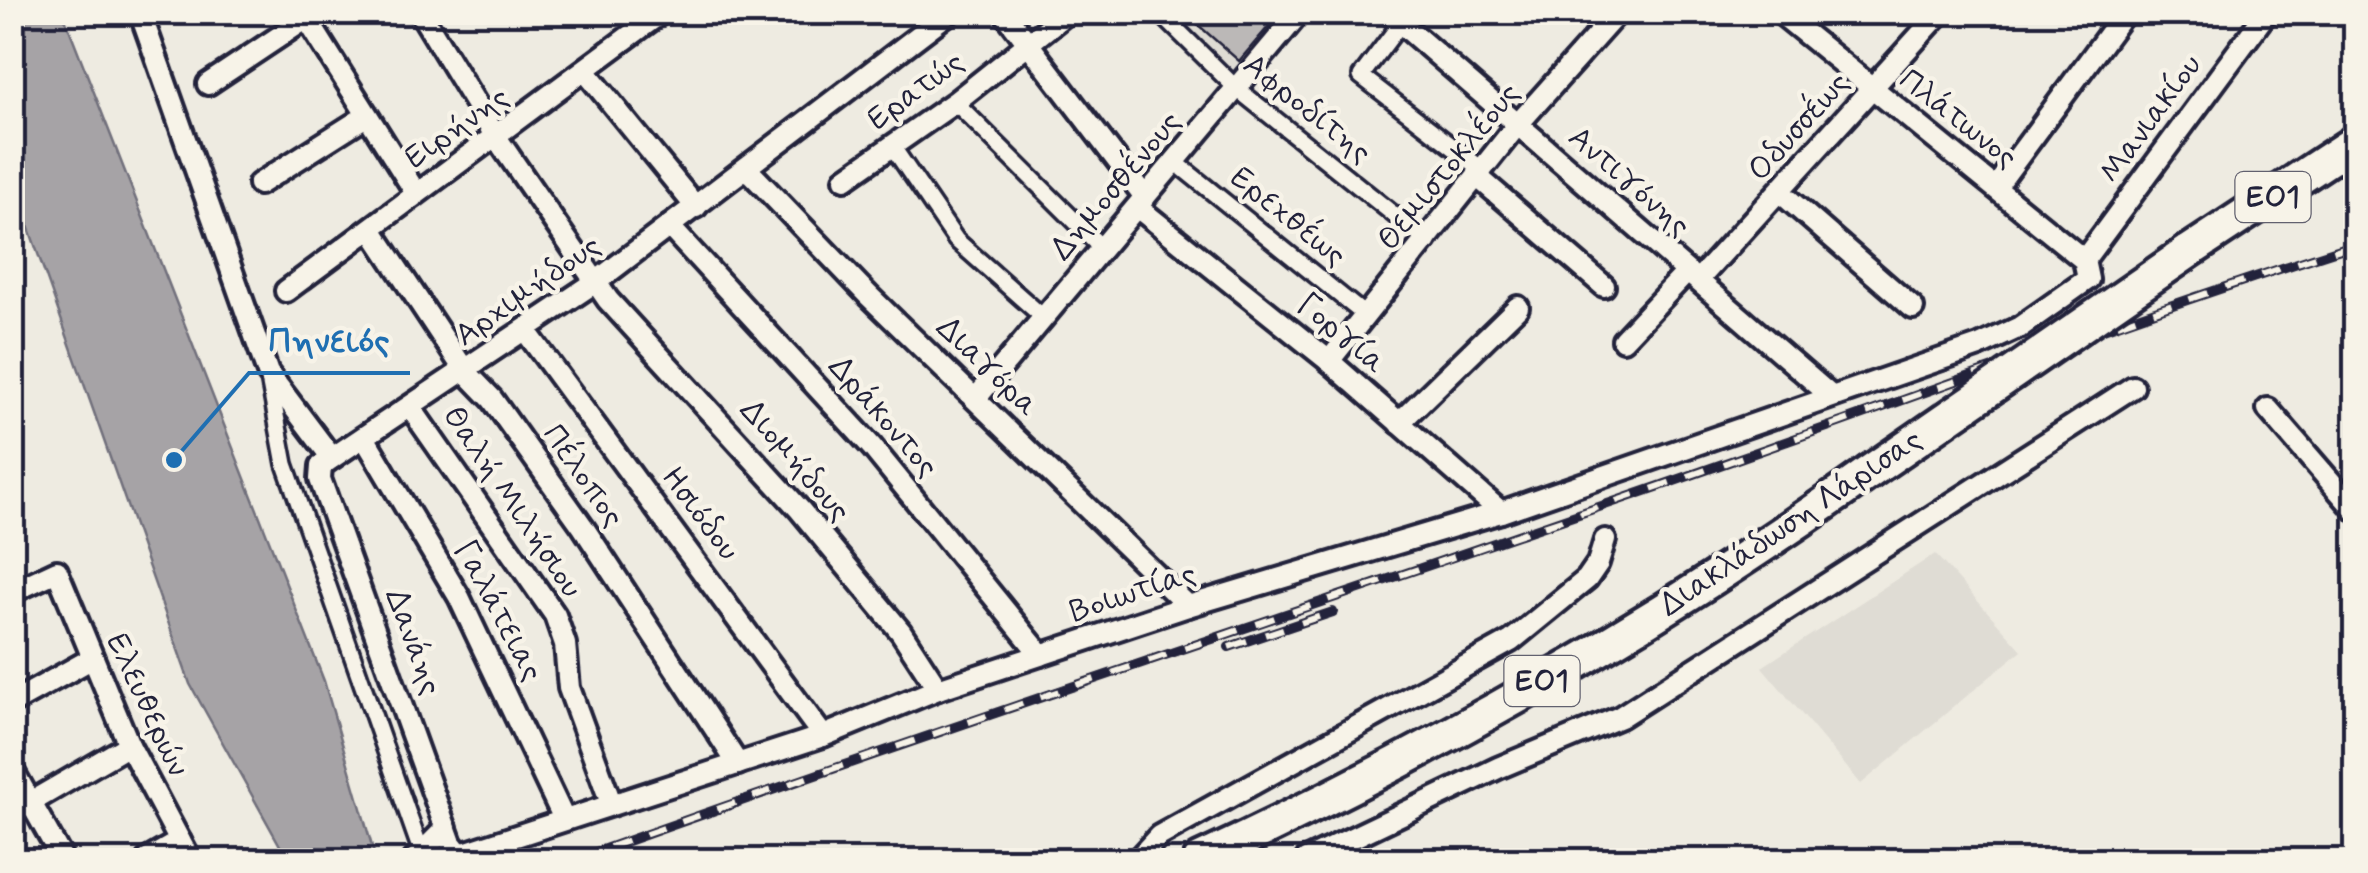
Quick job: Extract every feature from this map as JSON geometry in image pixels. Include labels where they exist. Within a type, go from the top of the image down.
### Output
[{"type":"main road","name":"Διακλάδωση Λάρισας","points":[[1200,860],[1332,797],[1557,673],[1744,558],[2356,140]]},
{"type":"street","points":[[140,12],[268,373],[284,464],[418,856],[446,828]]},
{"type":"street","name":"Διομήδους","points":[[420,12],[496,137],[608,300],[845,564],[901,632],[938,688]]},
{"type":"street","name":"Γοργία","points":[[1004,12],[1141,202],[1329,360],[1500,512]]},
{"type":"street","name":"Ερατώς","points":[[846,179],[955,102],[1068,12]]},
{"type":"street","name":"Αφροδίτης","points":[[1158,12],[1236,88],[1428,242]]},
{"type":"street","name":"Δημοσθένους","points":[[977,397],[1300,12]]},
{"type":"street","name":"Θεμιστοκλέους","points":[[1329,360],[1482,175],[1518,124],[1618,12]]},
{"type":"street","name":"Πλάτωνος","points":[[1779,12],[1996,186],[2086,270]]},
{"type":"street","name":"Οδυσσέως","points":[[1623,340],[1780,192],[1941,12]]},
{"type":"street","points":[[1996,186],[2125,12]]},
{"type":"street","name":"Μανιακίου","points":[[1831,396],[2000,338],[2086,270],[2267,12]]},
{"type":"street","name":"Αρχιμήδους","points":[[332,458],[597,281],[942,15]]},
{"type":"street","points":[[208,84],[311,16],[366,116],[416,194]]},
{"type":"street","name":"Ειρήνης","points":[[286,290],[586,72],[649,16]]},
{"type":"street","points":[[1394,18],[1361,76],[1482,175],[1604,286]]},
{"type":"street","name":"Αντιγόνης","points":[[1394,18],[1831,396]]},
{"type":"street","points":[[586,72],[696,206]]},
{"type":"street","points":[[955,102],[1102,248]]},
{"type":"street","points":[[259,184],[366,116]]},
{"type":"street","points":[[892,146],[956,240],[1044,318]]},
{"type":"street","name":"Ερεχθέως","points":[[1175,162],[1366,316]]},
{"type":"street","name":"Διαγόρα","points":[[746,168],[868,295],[1188,606]]},
{"type":"street","points":[[1780,192],[1913,308]]},
{"type":"street","name":"Δράκοντος","points":[[670,226],[872,447],[1041,654]]},
{"type":"street","name":"Πέλοπος","points":[[371,229],[465,371],[492,399],[583,527],[738,764]]},
{"type":"street","points":[[1399,422],[1518,306]]},
{"type":"street","name":"Ησιόδου","points":[[524,330],[823,736]]},
{"type":"street","points":[[268,373],[332,458]]},
{"type":"street","points":[[1306,860],[1498,768],[1620,717],[2133,388]]},
{"type":"street","name":"Βοιωτίας","points":[[456,851],[467,852],[823,736],[938,688],[1188,606],[1500,512],[1831,396]]},
{"type":"street","name":"Θαλή Μιλήσιου","points":[[410,407],[555,615],[566,644],[570,688],[611,802]]},
{"type":"street","points":[[2268,409],[2356,511]]},
{"type":"street","name":"Γαλάτειας","points":[[364,437],[459,597],[564,819]]},
{"type":"street","name":"Δανάης","points":[[332,458],[322,466],[320,479],[456,851]]},
{"type":"street","points":[[1138,860],[1159,836],[1511,640],[1587,579],[1605,540]]},
{"type":"street","name":"Ελευθερών","points":[[12,592],[57,570],[129,745],[190,860]]},
{"type":"street","points":[[12,704],[91,659]]},
{"type":"street","points":[[22,808],[129,745]]},
{"type":"street","points":[[12,769],[22,808],[63,860]]},
{"type":"street","points":[[147,860],[180,841]]},
{"type":"shaded area","points":[[13,12],[63,13],[324,681],[376,860],[288,860],[190,684],[13,183]]},
{"type":"shaded area","points":[[1166,13],[1291,13],[1232,79]]},
{"type":"shaded area","points":[[1935,554],[2022,650],[1861,784],[1762,667]]},
{"type":"building","points":[[1204,12],[1281,12],[1239,61],[1196,23]]},
{"type":"railway","points":[[574,860],[2356,244]]},
{"type":"railway","points":[[1229,647],[1333,612]]},
{"type":"place","name":"Πηνειός","points":[[174,460]]}]
